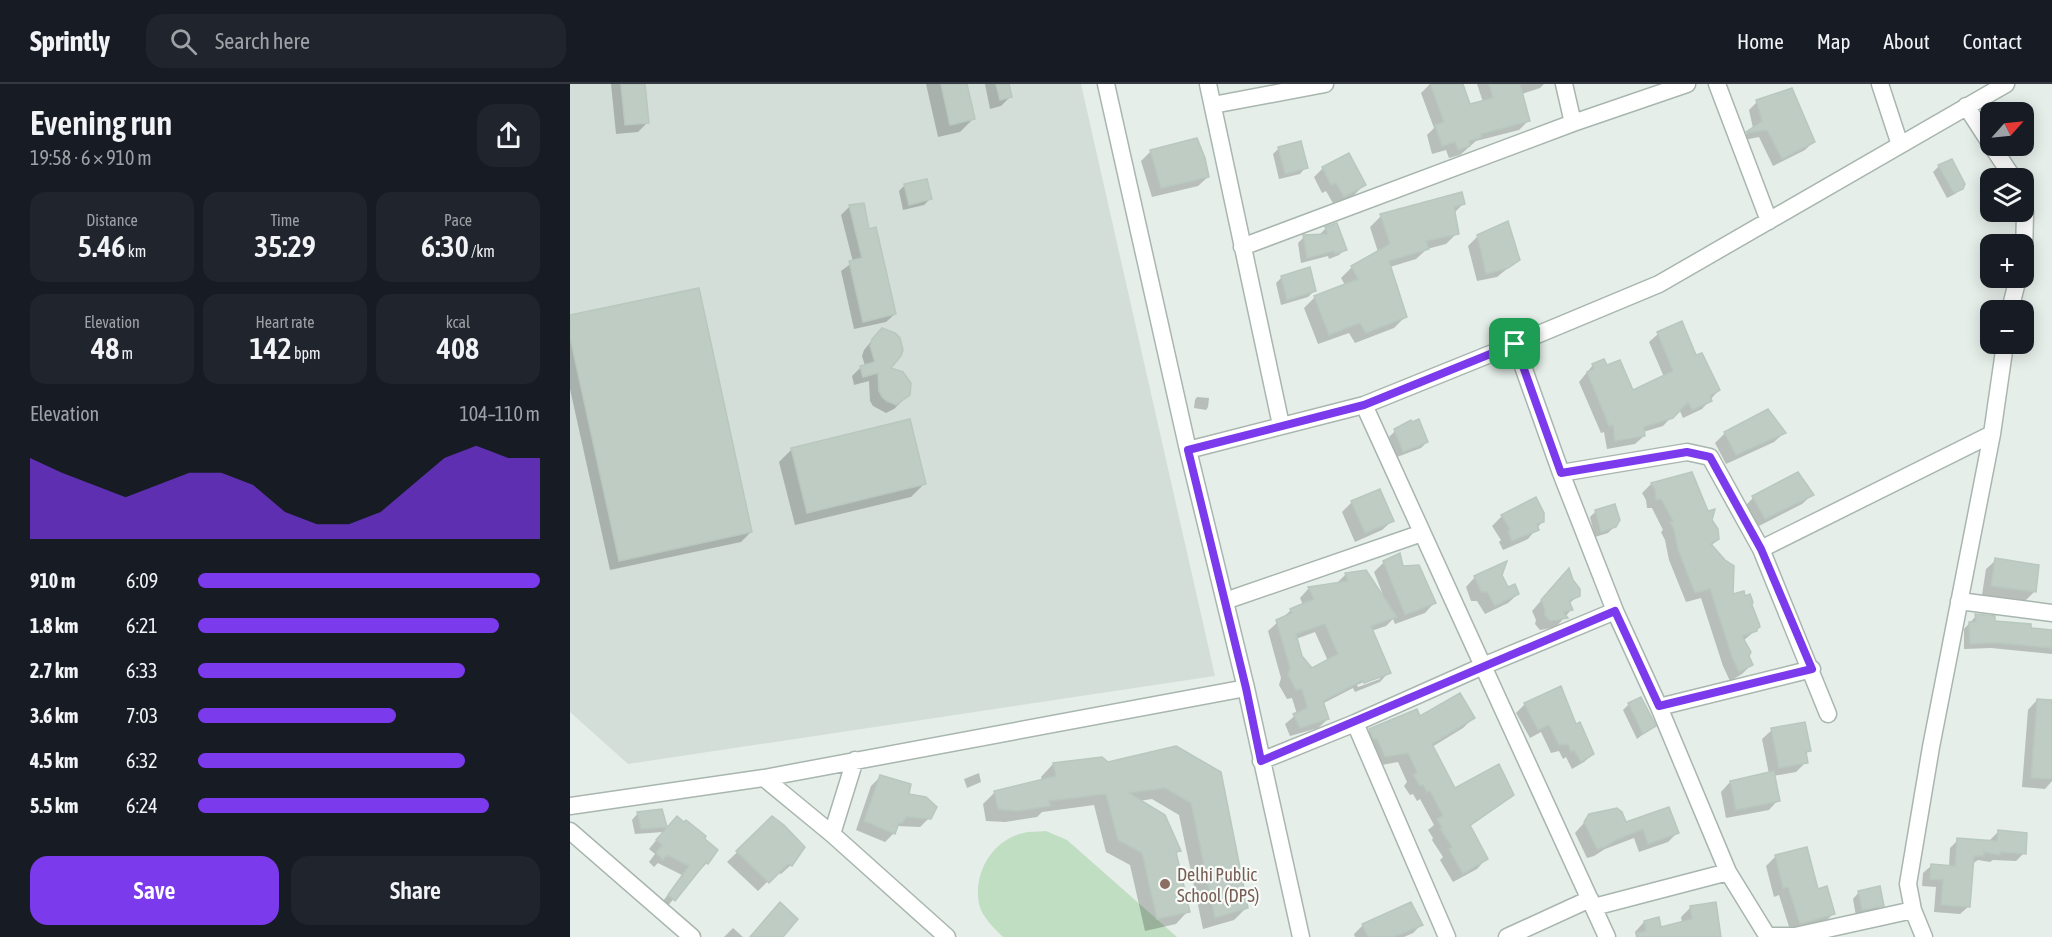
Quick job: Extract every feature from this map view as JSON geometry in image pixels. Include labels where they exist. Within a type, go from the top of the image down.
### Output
[{"type":"street","points":[[1106,84],[1188,450],[1246,688],[1300,937]]},
{"type":"street","points":[[1208,84],[1281,425]]},
{"type":"street","points":[[1213,105],[1325,84]]},
{"type":"street","points":[[1564,84],[1574,123]]},
{"type":"street","points":[[1242,247],[1574,123],[1687,84]]},
{"type":"street","points":[[1717,84],[1769,220]]},
{"type":"street","points":[[1880,84],[1900,145]]},
{"type":"street","points":[[1188,450],[1364,405],[1659,284],[2006,84]]},
{"type":"street","points":[[1966,106],[1980,127]]},
{"type":"street","points":[[1515,344],[1561,473],[1615,611],[1659,706],[1728,872],[1767,937],[1795,936],[1913,910]]},
{"type":"street","points":[[1924,937],[1913,910],[1908,884],[1931,747],[1992,434],[2004,354]]},
{"type":"street","points":[[1364,405],[1607,937]]},
{"type":"street","points":[[1761,549],[1992,434]]},
{"type":"street","points":[[1561,473],[1687,452],[1710,457],[1761,549],[1812,669],[1828,714]]},
{"type":"street","points":[[1225,602],[1422,533]]},
{"type":"street","points":[[1959,602],[2052,613]]},
{"type":"street","points":[[1261,761],[1615,611]]},
{"type":"street","points":[[1659,706],[1812,669]]},
{"type":"street","points":[[570,806],[764,778],[1246,688]]},
{"type":"street","points":[[1355,723],[1447,937]]},
{"type":"street","points":[[832,834],[855,760]]},
{"type":"street","points":[[764,778],[832,834],[947,937]]},
{"type":"street","points":[[570,831],[692,937]]},
{"type":"street","points":[[1507,937],[1592,903],[1728,872]]},
{"type":"shaded area","points":[[570,84],[1081,84],[1215,676],[628,764],[570,712]]},
{"type":"green space","points":[[1046,831],[1067,840],[1177,937],[1003,937],[986,918],[979,904],[978,892],[982,870],[994,850],[1002,843],[1023,833]]},
{"type":"building","points":[[621,84],[645,84],[649,123],[625,125]]},
{"type":"building","points":[[941,84],[967,84],[975,119],[950,125]]},
{"type":"building","points":[[996,84],[1009,84],[1012,97],[1000,100]]},
{"type":"building","points":[[1430,84],[1463,84],[1470,104],[1493,98],[1489,84],[1520,84],[1530,121],[1481,134],[1482,137],[1469,141],[1470,146],[1458,150],[1455,142],[1442,146],[1435,125],[1444,122]]},
{"type":"building","points":[[1792,88],[1815,142],[1782,159],[1767,130],[1746,132],[1762,121],[1756,100]]},
{"type":"building","points":[[1197,138],[1209,177],[1161,188],[1150,150]]},
{"type":"building","points":[[1301,141],[1308,168],[1285,174],[1278,147]]},
{"type":"building","points":[[1349,153],[1366,185],[1344,197],[1336,183],[1331,185],[1322,167]]},
{"type":"building","points":[[1952,159],[1965,184],[1963,189],[1954,193],[1938,165]]},
{"type":"building","points":[[927,179],[932,199],[909,205],[904,184]]},
{"type":"building","points":[[1462,192],[1465,204],[1454,207],[1459,234],[1426,241],[1429,249],[1389,261],[1407,317],[1366,333],[1360,323],[1329,335],[1314,296],[1358,279],[1351,266],[1390,244],[1380,214]]},
{"type":"building","points":[[864,203],[869,229],[876,227],[896,314],[863,322],[849,261],[862,258],[849,205]]},
{"type":"building","points":[[1508,221],[1520,260],[1508,268],[1486,274],[1477,235]]},
{"type":"building","points":[[1337,223],[1347,250],[1307,258],[1303,235],[1328,234],[1325,227]]},
{"type":"building","points":[[1310,267],[1316,291],[1287,300],[1281,276]]},
{"type":"building","points":[[699,288],[752,532],[619,561],[570,337],[570,315]]},
{"type":"building","points":[[1682,321],[1696,355],[1702,353],[1720,390],[1710,396],[1712,401],[1692,410],[1688,402],[1673,418],[1644,427],[1645,436],[1615,441],[1613,425],[1609,426],[1587,372],[1594,369],[1592,364],[1604,359],[1607,365],[1620,360],[1633,390],[1673,371],[1657,332]]},
{"type":"building","points":[[882,328],[895,333],[900,338],[903,350],[891,368],[903,372],[911,383],[910,395],[896,405],[882,397],[879,391],[878,373],[863,377],[860,366],[875,362],[870,346],[872,339]]},
{"type":"building","points":[[1768,409],[1786,433],[1736,455],[1724,432]]},
{"type":"building","points":[[910,419],[926,484],[807,513],[791,448]]},
{"type":"building","points":[[1419,419],[1428,442],[1403,452],[1394,429],[1411,420],[1412,422]]},
{"type":"building","points":[[1692,472],[1708,511],[1715,509],[1712,520],[1718,529],[1719,539],[1711,544],[1725,560],[1734,566],[1733,594],[1744,591],[1745,596],[1750,594],[1760,627],[1757,631],[1742,636],[1751,652],[1749,656],[1753,665],[1739,672],[1710,589],[1695,593],[1678,550],[1670,522],[1673,521],[1661,499],[1656,500],[1655,490],[1651,483]]},
{"type":"building","points":[[1798,472],[1814,495],[1765,519],[1752,496]]},
{"type":"building","points":[[1380,489],[1394,521],[1365,533],[1351,501]]},
{"type":"building","points":[[1536,497],[1544,513],[1544,522],[1537,524],[1539,530],[1512,541],[1508,531],[1510,529],[1501,515]]},
{"type":"building","points":[[1615,504],[1620,520],[1616,527],[1601,532],[1595,510]]},
{"type":"building","points":[[1400,553],[1403,566],[1419,565],[1436,603],[1405,615],[1383,561]]},
{"type":"building","points":[[1995,558],[2039,565],[2036,592],[1991,586]]},
{"type":"building","points":[[1507,561],[1502,575],[1508,587],[1515,584],[1519,594],[1495,606],[1487,592],[1481,592],[1474,576]]},
{"type":"building","points":[[1569,568],[1573,580],[1580,589],[1580,596],[1569,601],[1573,610],[1563,612],[1568,618],[1550,621],[1544,614],[1545,610],[1541,600]]},
{"type":"building","points":[[1366,570],[1397,617],[1371,626],[1391,673],[1364,683],[1363,680],[1323,701],[1329,719],[1300,728],[1293,714],[1307,708],[1302,689],[1296,690],[1288,675],[1290,668],[1276,620],[1292,613],[1290,609],[1314,599],[1308,587],[1348,581],[1345,573]],"holes":[[[1325,624],[1338,654],[1312,668],[1302,656],[1296,634]]]},
{"type":"building","points":[[1975,614],[1995,616],[1995,621],[2031,624],[2031,628],[2052,630],[2052,648],[1998,643],[1970,644],[1969,622],[1976,622]]},
{"type":"building","points":[[1561,686],[1576,724],[1580,722],[1594,754],[1581,762],[1574,750],[1571,752],[1568,744],[1559,745],[1549,725],[1538,730],[1524,703]]},
{"type":"building","points":[[1460,693],[1475,718],[1432,744],[1455,788],[1499,764],[1514,795],[1470,825],[1488,859],[1463,874],[1449,849],[1452,847],[1440,829],[1442,828],[1437,819],[1443,816],[1430,791],[1427,792],[1423,785],[1420,786],[1413,775],[1417,772],[1408,753],[1385,757],[1377,739],[1373,739],[1369,729],[1417,709],[1420,716]]},
{"type":"building","points":[[1641,697],[1656,726],[1643,734],[1628,703]]},
{"type":"building","points":[[2037,699],[2052,700],[2052,779],[2031,778]]},
{"type":"building","points":[[1805,722],[1811,751],[1806,752],[1808,763],[1779,768],[1771,728]]},
{"type":"building","points":[[1176,746],[1221,772],[1248,908],[1215,918],[1191,803],[1165,788],[1129,793],[1165,815],[1181,851],[1176,852],[1190,912],[1157,919],[1142,853],[1118,840],[1106,794],[1049,801],[1050,806],[1018,811],[998,809],[994,791],[1056,776],[1053,763],[1102,757],[1108,762]]},
{"type":"building","points":[[1774,771],[1780,801],[1736,810],[1730,781]]},
{"type":"building","points":[[880,775],[911,784],[909,794],[926,797],[937,807],[931,819],[906,817],[902,823],[899,823],[895,834],[864,821]]},
{"type":"building","points":[[1669,807],[1679,833],[1648,844],[1643,829],[1597,849],[1584,822],[1589,814],[1617,808],[1622,812],[1626,822]]},
{"type":"building","points":[[662,809],[667,827],[641,829],[637,812]]},
{"type":"building","points":[[677,816],[684,822],[686,820],[706,836],[705,839],[718,850],[675,901],[668,895],[689,866],[667,855],[663,860],[656,853],[662,845],[656,840]]},
{"type":"building","points":[[772,816],[805,847],[792,866],[788,864],[769,883],[736,851]]},
{"type":"building","points":[[1998,830],[2027,833],[2026,854],[2000,852],[2000,855],[1984,852],[1984,856],[1974,856],[1970,907],[1941,905],[1943,880],[1930,879],[1931,864],[1955,866],[1957,838],[1997,841]]},
{"type":"building","points":[[1807,847],[1818,889],[1827,886],[1835,914],[1800,924],[1788,887],[1783,888],[1775,855]]},
{"type":"building","points":[[1880,886],[1884,906],[1862,910],[1858,891]]},
{"type":"building","points":[[780,902],[798,919],[783,937],[750,937]]},
{"type":"building","points":[[1411,902],[1423,925],[1393,937],[1368,937],[1362,924]]},
{"type":"building","points":[[1716,902],[1721,937],[1638,937],[1637,933],[1646,931],[1644,921],[1659,917],[1661,927],[1692,919],[1690,906]]},
{"type":"place","name":"Delhi Public School (DPS)","points":[[1165,884]]},
{"type":"route","points":[[1515,344],[1561,473],[1687,452],[1710,457],[1761,549],[1812,669],[1659,706],[1615,611],[1261,761],[1246,688],[1188,450],[1364,405],[1515,344]]}]
